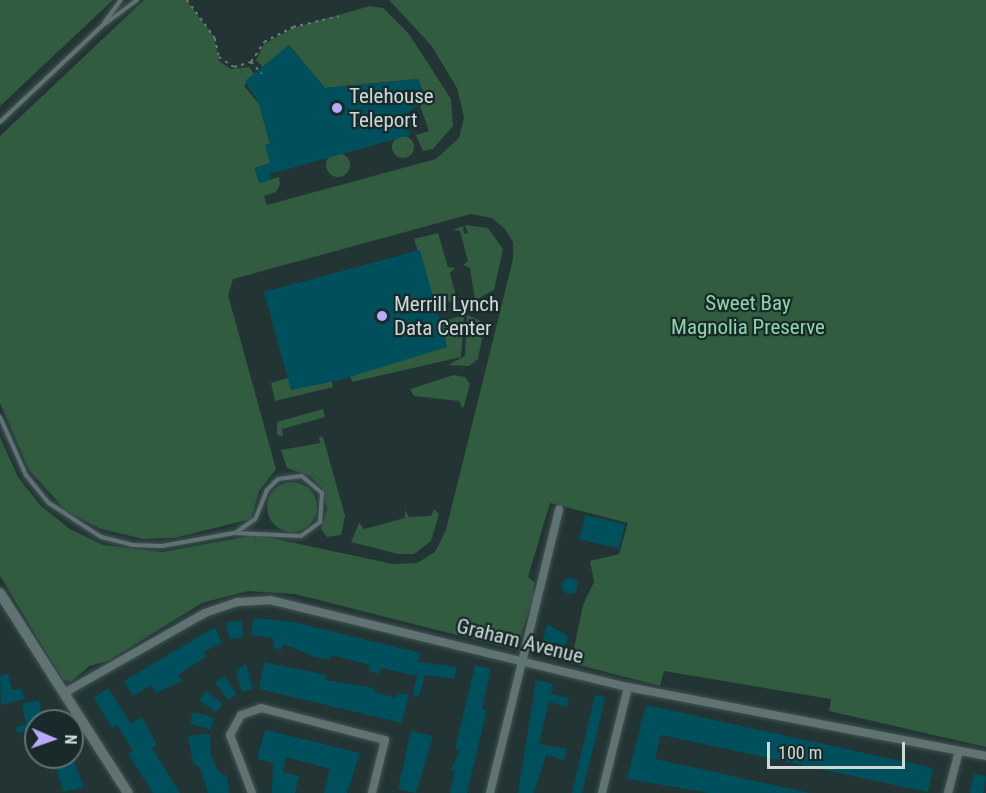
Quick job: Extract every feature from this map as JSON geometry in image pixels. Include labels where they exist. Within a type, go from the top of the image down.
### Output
[{"type":"main road","points":[[2,600],[128,793]]},
{"type":"street","points":[[490,793],[559,508]]},
{"type":"street","name":"Graham Avenue","points":[[64,693],[205,613],[255,600],[286,602],[523,659],[628,687],[986,756]]},
{"type":"street","points":[[613,793],[602,792],[628,687]]},
{"type":"street","points":[[252,793],[230,741],[236,719],[247,711],[264,709],[385,740],[372,793]]},
{"type":"street","points":[[948,793],[959,751]]},
{"type":"lane","points":[[102,26],[121,0]]},
{"type":"lane","points":[[0,122],[102,26],[137,0]]},
{"type":"lane","points":[[0,417],[26,475],[49,503],[102,537],[162,546],[236,533],[308,533],[322,514],[322,493],[302,476],[278,479],[267,490],[255,519],[236,533]]},
{"type":"path","points":[[187,0],[215,38],[222,61],[239,68],[251,62],[268,40],[293,27],[339,15]]},
{"type":"path","points":[[251,62],[262,74]]},
{"type":"green space","points":[[0,0],[113,0],[0,106]]},
{"type":"green space","name":"Sweet Bay Magnolia Preserve","points":[[144,0],[186,0],[214,37],[219,61],[231,69],[249,67],[254,74],[244,86],[259,104],[270,144],[266,145],[270,163],[255,168],[259,183],[279,177],[280,184],[276,192],[264,196],[267,205],[436,159],[459,138],[464,117],[457,88],[431,45],[389,0],[986,0],[986,747],[829,711],[831,699],[664,671],[660,686],[571,663],[583,605],[594,582],[590,561],[619,554],[628,523],[550,503],[528,577],[534,582],[534,595],[516,650],[295,594],[248,591],[202,603],[108,661],[89,666],[71,682],[63,680],[0,576],[0,437],[18,477],[40,505],[70,529],[103,545],[162,552],[254,536],[255,546],[255,536],[262,536],[393,564],[417,563],[435,552],[446,530],[513,259],[513,242],[505,229],[492,218],[471,214],[233,279],[228,295],[276,469],[259,491],[251,519],[174,538],[143,539],[101,529],[66,511],[29,470],[0,403],[0,136]]},
{"type":"green space","points":[[370,6],[383,8],[409,34],[451,99],[453,126],[433,149],[423,151],[416,135],[429,131],[420,106],[426,100],[418,79],[325,88],[289,45],[263,67],[256,60],[264,44],[293,28]]},
{"type":"green space","points":[[403,136],[411,139],[414,147],[411,155],[403,158],[395,155],[392,147],[395,139]]},
{"type":"green space","points":[[338,153],[347,156],[350,165],[347,174],[338,177],[329,174],[326,165],[329,156]]},
{"type":"green space","points":[[465,225],[488,228],[503,249],[494,290],[475,300],[470,268],[463,265],[468,261],[460,231],[453,230],[463,226],[464,234],[468,233]]},
{"type":"green space","points":[[438,233],[448,267],[455,268],[450,273],[457,301],[464,301],[445,302],[446,308],[437,310],[414,239]]},
{"type":"green space","points":[[464,315],[461,357],[352,382],[350,374],[447,347],[440,322]]},
{"type":"green space","points":[[467,315],[479,320],[484,328],[478,359],[469,366],[448,365],[465,356]]},
{"type":"green space","points":[[454,375],[465,377],[470,384],[463,409],[459,401],[414,396],[410,389]]},
{"type":"green space","points":[[288,378],[291,390],[331,379],[333,387],[275,401],[271,383]]},
{"type":"green space","points":[[323,409],[325,417],[282,429],[283,436],[277,435],[277,422]]},
{"type":"green space","points":[[319,437],[323,437],[345,516],[341,535],[327,537],[321,529],[327,509],[322,488],[310,476],[287,468],[281,450],[320,443]]},
{"type":"green space","points":[[287,482],[297,482],[310,489],[317,502],[317,512],[310,525],[297,532],[287,532],[278,528],[271,521],[267,512],[267,502],[271,493],[278,486]]},
{"type":"green space","points":[[434,509],[439,514],[431,541],[414,554],[398,554],[351,542],[359,523],[364,529],[405,518],[405,510],[409,517],[431,516]]},
{"type":"building","name":"Telehouse Teleport","points":[[289,45],[325,88],[418,79],[427,100],[405,114],[410,135],[270,174],[271,180],[259,183],[255,168],[270,163],[265,145],[270,144],[259,104],[245,81]]},
{"type":"building","name":"Merrill Lynch Data Center","points":[[420,250],[447,347],[340,380],[291,390],[264,292]]},
{"type":"building","points":[[585,515],[625,524],[619,549],[579,539]]},
{"type":"building","points":[[570,578],[578,586],[570,594],[562,586]]},
{"type":"building","points":[[253,618],[294,622],[420,653],[418,662],[457,667],[454,679],[425,675],[419,697],[413,695],[417,676],[381,668],[379,674],[369,671],[370,665],[331,655],[330,660],[315,657],[283,644],[282,650],[274,648],[273,638],[251,635]]},
{"type":"building","points":[[241,620],[244,637],[229,639],[226,623]]},
{"type":"building","points":[[547,624],[568,636],[566,646],[543,641]]},
{"type":"building","points":[[215,627],[222,643],[203,652],[207,656],[178,675],[182,681],[156,693],[151,685],[133,696],[124,681]]},
{"type":"building","points":[[264,662],[327,675],[325,680],[375,688],[374,692],[396,698],[397,693],[409,695],[402,723],[259,689]]},
{"type":"building","points":[[246,663],[253,689],[242,692],[236,671]]},
{"type":"building","points":[[475,665],[491,669],[482,709],[487,710],[467,793],[450,793],[455,771],[451,770],[460,750],[455,749]]},
{"type":"building","points":[[8,674],[12,690],[21,688],[25,699],[1,705],[0,676]]},
{"type":"building","points":[[224,676],[237,694],[228,700],[215,682]]},
{"type":"building","points":[[536,680],[553,684],[551,694],[569,698],[567,707],[549,702],[539,744],[567,749],[564,760],[546,755],[534,793],[518,793]]},
{"type":"building","points":[[108,688],[131,724],[142,717],[157,745],[152,748],[180,793],[153,793],[128,754],[133,751],[117,725],[112,728],[94,698]]},
{"type":"building","points":[[206,691],[223,704],[216,712],[199,700]]},
{"type":"building","points":[[595,695],[605,697],[601,716],[582,793],[572,793]]},
{"type":"building","points":[[39,700],[40,709],[24,709],[24,714],[22,704]]},
{"type":"building","points":[[646,705],[933,768],[928,792],[661,735],[655,759],[810,793],[709,793],[627,779]]},
{"type":"building","points":[[193,712],[214,718],[211,730],[190,724]]},
{"type":"building","points":[[24,725],[24,732],[17,733],[16,727]]},
{"type":"building","points":[[265,730],[360,753],[347,793],[324,793],[330,769],[286,757],[283,772],[299,776],[295,793],[272,793],[273,763],[257,759]]},
{"type":"building","points":[[411,731],[433,736],[416,793],[398,789]]},
{"type":"building","points":[[210,734],[211,755],[218,771],[227,776],[229,793],[208,793],[200,768],[193,763],[188,736]]},
{"type":"building","points":[[57,769],[77,769],[84,787],[63,792]]},
{"type":"building","points":[[974,774],[986,776],[983,793],[970,793]]},
{"type":"place","name":"Telehouse Teleport","points":[[337,108]]},
{"type":"place","name":"Merrill Lynch Data Center","points":[[382,316]]}]
